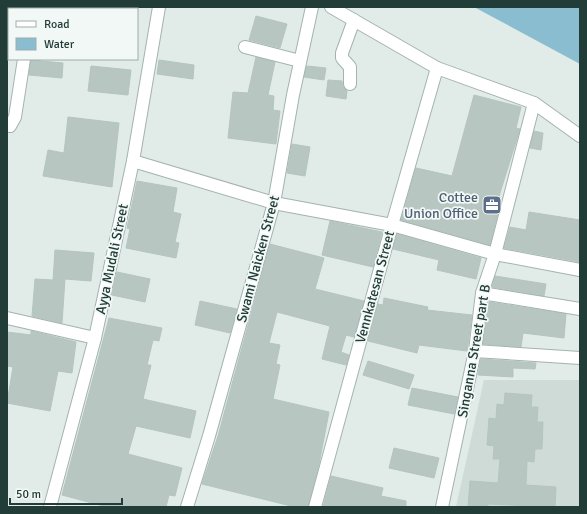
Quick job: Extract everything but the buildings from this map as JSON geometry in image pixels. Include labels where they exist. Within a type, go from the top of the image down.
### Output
[{"type":"street","name":"Ayya Mudali Street","points":[[50,507],[95,338],[133,161],[159,7]]},
{"type":"street","name":"Swami Naicken Street","points":[[186,507],[210,436],[274,203],[300,61],[312,7]]},
{"type":"street","points":[[332,7],[437,68],[534,103],[580,136]]},
{"type":"street","points":[[350,84],[350,67],[342,58],[342,53],[354,20]]},
{"type":"street","points":[[245,47],[300,61]]},
{"type":"street","points":[[7,126],[10,126],[15,117],[24,60]]},
{"type":"street","name":"Vennkatesan Street","points":[[315,507],[392,225],[437,68]]},
{"type":"street","name":"Singanna Street part B","points":[[442,507],[475,350],[482,293],[495,254],[534,103]]},
{"type":"street","points":[[133,161],[274,203],[392,225],[495,254],[580,270]]},
{"type":"street","points":[[482,293],[580,309]]},
{"type":"street","points":[[7,318],[95,338]]},
{"type":"street","points":[[475,350],[580,358]]},
{"type":"shaded area","points":[[484,380],[580,380],[580,507],[456,507]]},
{"type":"water","points":[[474,7],[580,7],[580,64]]},
{"type":"place","name":"Cottee Union Office","points":[[492,205]]}]
